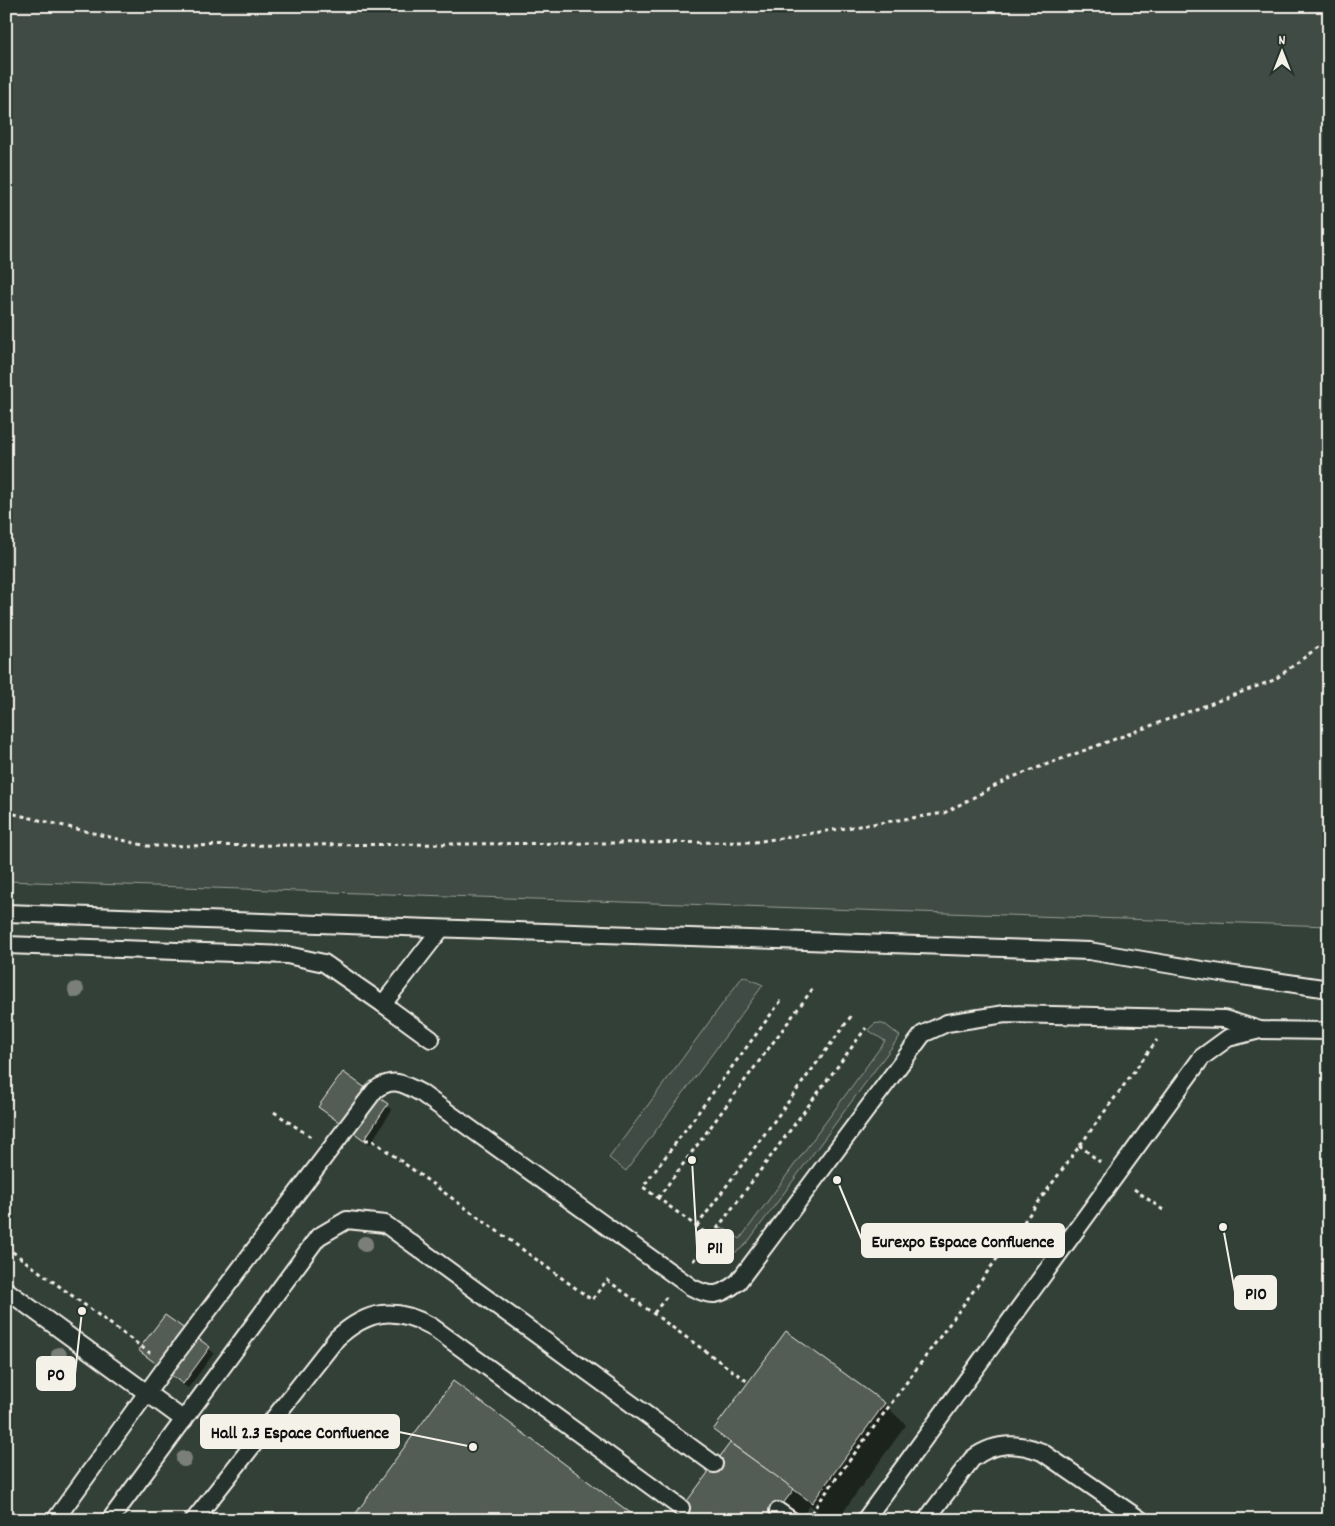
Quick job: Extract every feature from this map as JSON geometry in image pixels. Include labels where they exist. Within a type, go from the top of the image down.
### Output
[{"type":"lane","points":[[6,913],[1089,951],[1329,989]]},
{"type":"lane","points":[[383,1004],[441,929]]},
{"type":"lane","points":[[6,945],[287,955],[324,963],[431,1039]]},
{"type":"lane","points":[[55,1520],[147,1393],[375,1090],[382,1085],[399,1082],[429,1098],[691,1287],[704,1294],[713,1294],[720,1293],[738,1282],[923,1034],[947,1023],[1005,1014],[1224,1020],[1260,1030],[1329,1031]]},
{"type":"lane","points":[[865,1520],[1202,1057],[1228,1038],[1260,1030]]},
{"type":"lane","points":[[110,1520],[318,1238],[347,1220],[385,1224],[714,1464]]},
{"type":"lane","points":[[6,1290],[184,1420]]},
{"type":"lane","points":[[194,1520],[337,1338],[351,1325],[367,1317],[383,1314],[399,1314],[418,1319],[431,1326],[681,1508]]},
{"type":"lane","points":[[926,1520],[972,1459],[980,1453],[1010,1444],[1026,1445],[1042,1452],[1141,1520]]},
{"type":"path","points":[[6,812],[147,846],[755,842],[944,814],[1010,778],[1274,680],[1329,639]]},
{"type":"path","points":[[658,1198],[814,987]]},
{"type":"path","points":[[712,1238],[643,1187],[783,998]]},
{"type":"path","points":[[697,1226],[852,1015]]},
{"type":"path","points":[[806,1520],[1073,1152],[1173,1018]]},
{"type":"path","points":[[654,1313],[712,1238],[866,1028]]},
{"type":"path","points":[[274,1112],[330,1150]]},
{"type":"path","points":[[363,1140],[372,1140],[592,1300],[607,1280],[748,1382]]},
{"type":"path","points":[[6,1247],[152,1354]]},
{"type":"shaded area","points":[[6,6],[1329,6],[1329,926],[6,881]]},
{"type":"shaded area","points":[[6,881],[1329,925],[1329,1520],[6,1520]]},
{"type":"shaded area","points":[[743,976],[763,985],[626,1171],[609,1158]]},
{"type":"shaded area","points":[[878,1023],[886,1025],[900,1036],[747,1243],[732,1254],[715,1256],[703,1252],[722,1227],[740,1239],[885,1041],[868,1030]]},
{"type":"building","points":[[343,1072],[388,1104],[364,1140],[318,1107]]},
{"type":"building","points":[[165,1315],[210,1347],[183,1384],[138,1350]]},
{"type":"building","points":[[786,1331],[885,1403],[812,1503],[713,1430]]},
{"type":"building","points":[[453,1381],[640,1520],[365,1520],[356,1513]]},
{"type":"building","points":[[730,1443],[794,1489],[771,1520],[673,1520]]},
{"type":"place","name":"P11","points":[[692,1160]]},
{"type":"place","name":"Eurexpo Espace Confluence","points":[[837,1180]]},
{"type":"place","name":"P10","points":[[1223,1227]]},
{"type":"place","name":"P0","points":[[82,1311]]},
{"type":"place","name":"Hall 2.3 Espace Confluence","points":[[473,1447]]}]
